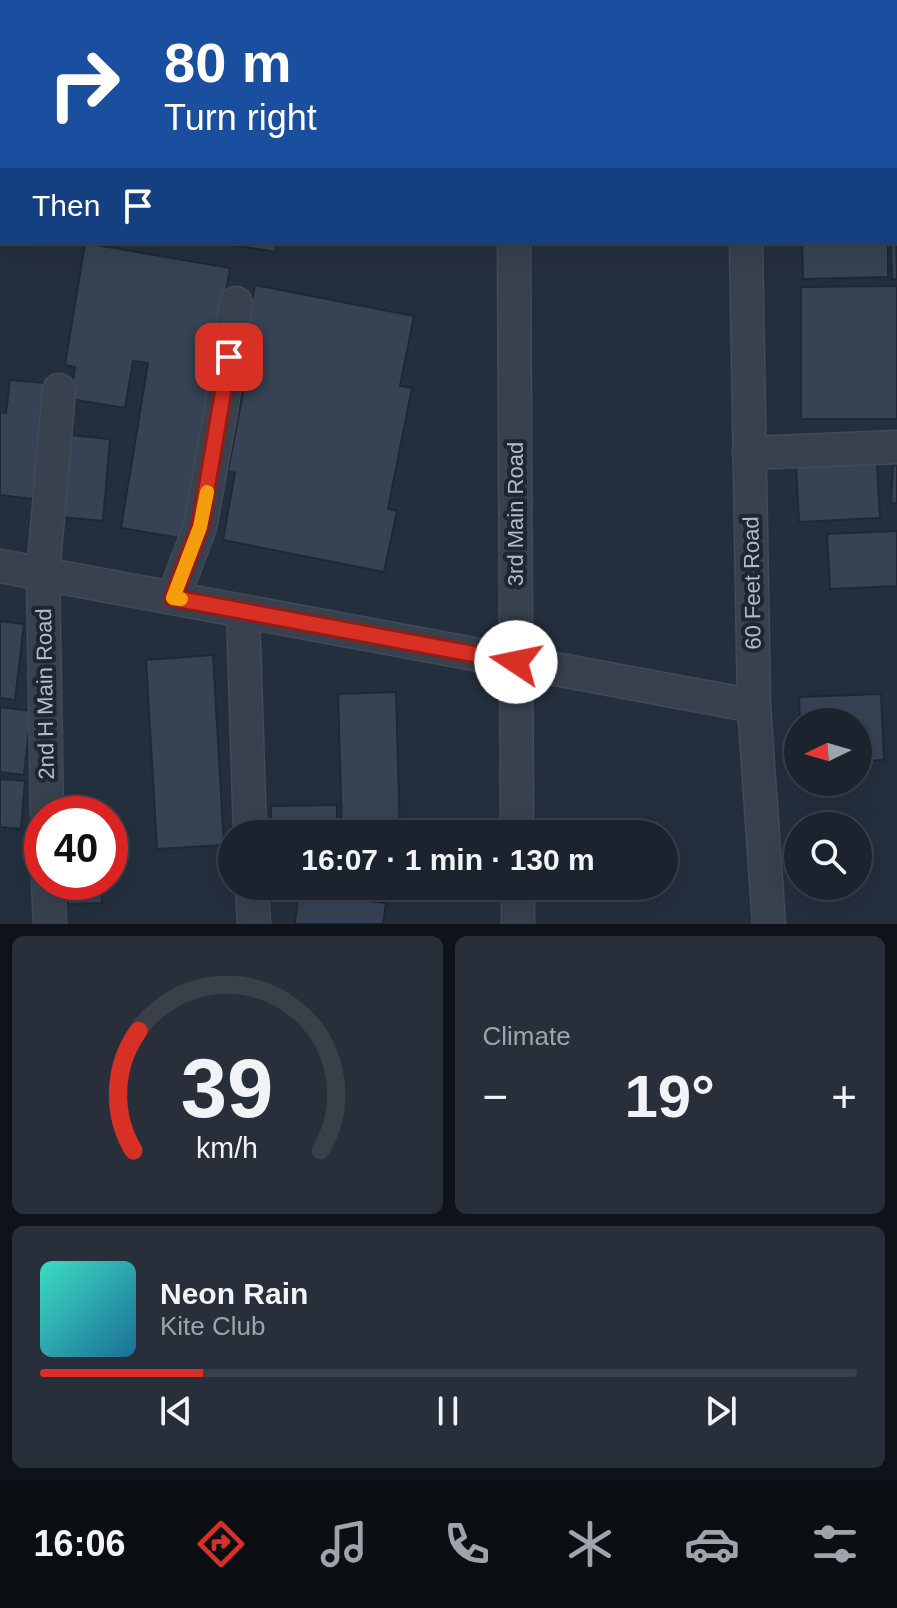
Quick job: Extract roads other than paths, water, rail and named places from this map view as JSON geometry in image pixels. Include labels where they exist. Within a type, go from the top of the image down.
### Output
[{"type":"street","name":"3rd Main Road","points":[[514,244],[517,820]]},
{"type":"street","name":"60 Feet Road","points":[[746,244],[754,706],[769,924]]},
{"type":"street","points":[[173,598],[200,527],[236,303]]},
{"type":"street","name":"2nd H Main Road","points":[[47,796],[43,574],[59,390]]},
{"type":"street","points":[[749,453],[897,447]]},
{"type":"street","points":[[0,566],[754,706]]},
{"type":"street","points":[[243,611],[250,820]]},
{"type":"street","points":[[49,900],[50,924]]},
{"type":"street","points":[[253,900],[254,924]]},
{"type":"street","points":[[518,900],[518,924]]}]
